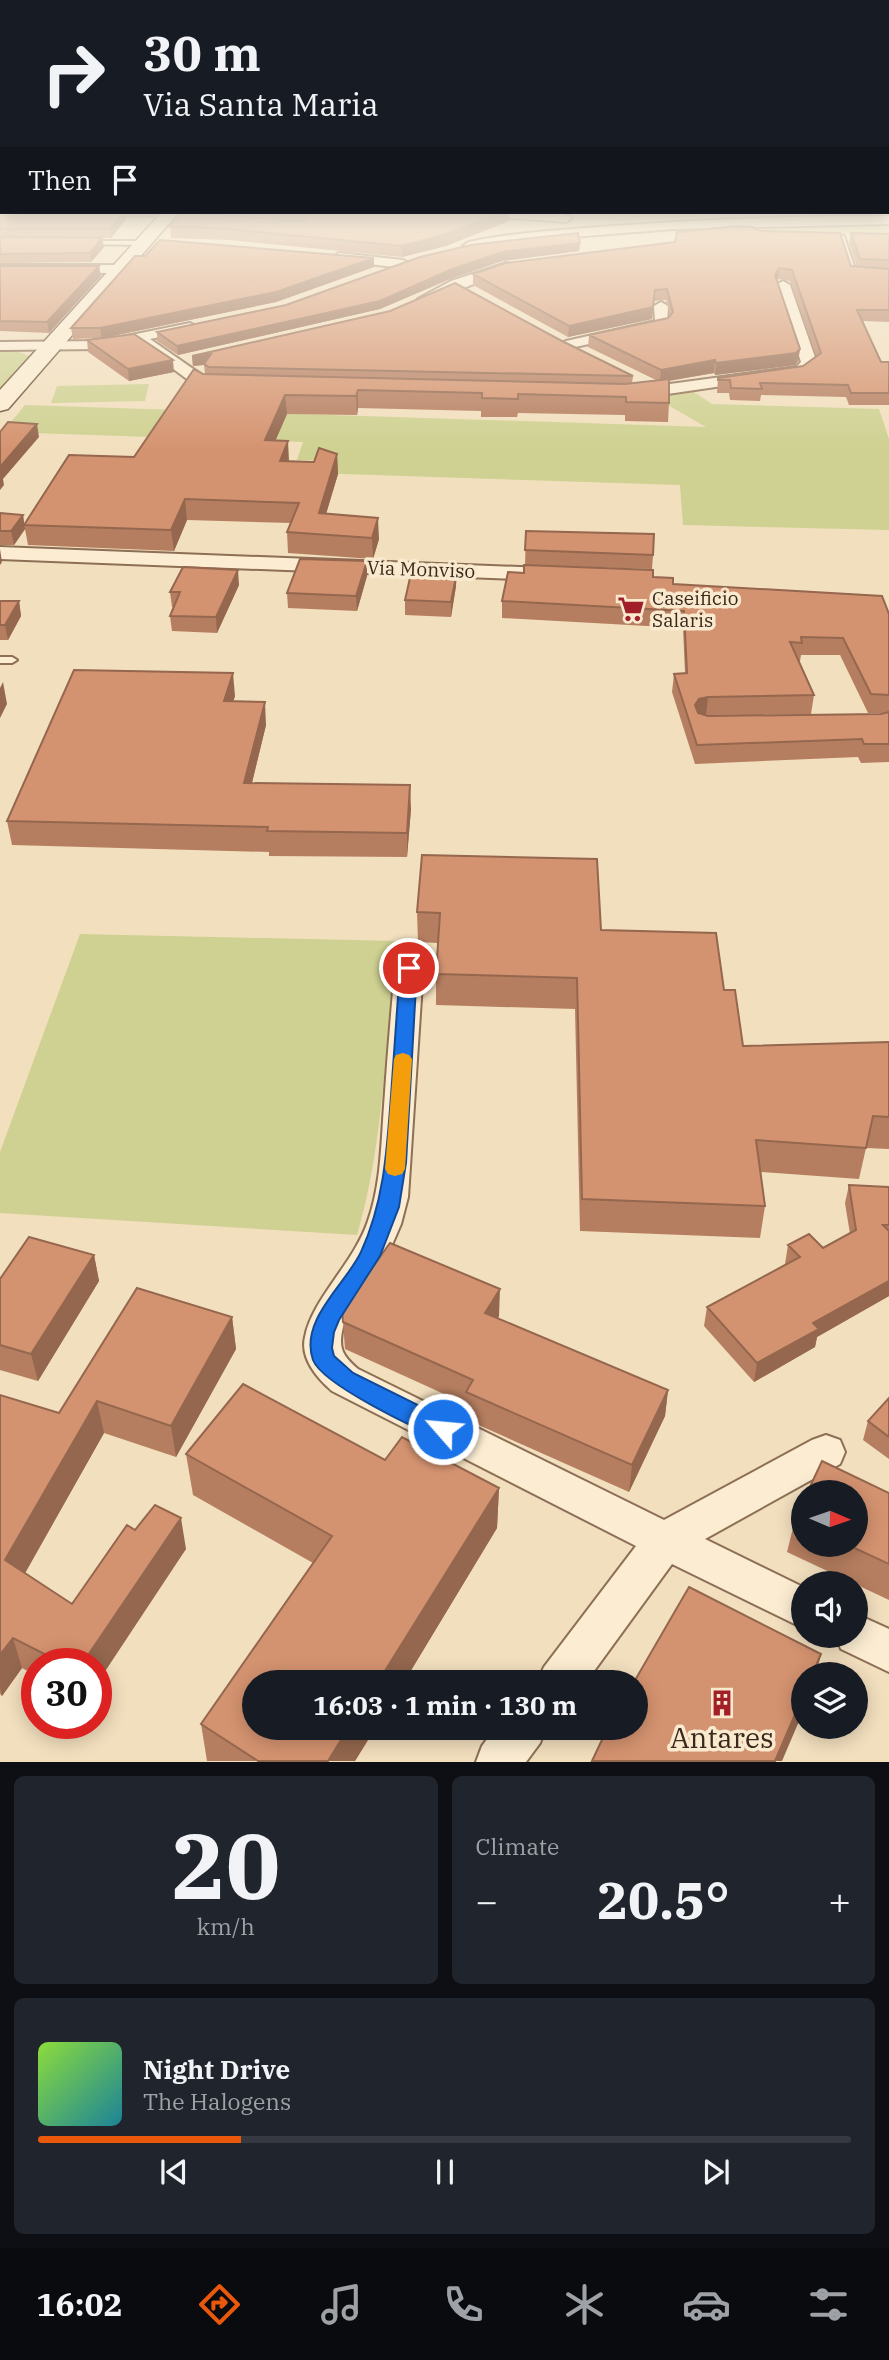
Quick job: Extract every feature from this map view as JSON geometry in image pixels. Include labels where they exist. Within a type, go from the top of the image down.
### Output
[{"type":"main road","points":[[0,404],[48,346],[104,286]]},
{"type":"street","points":[[414,304],[451,286]]},
{"type":"street","points":[[460,286],[481,297]]},
{"type":"street","points":[[624,395],[801,371],[809,363],[783,286]]},
{"type":"street","points":[[589,356],[560,342],[662,324],[661,306]]},
{"type":"street","points":[[0,346],[102,345],[202,325]]},
{"type":"street","points":[[139,338],[182,362],[205,385],[247,386]]},
{"type":"street","points":[[634,379],[657,390]]},
{"type":"street","name":"Via Monviso","points":[[0,553],[565,575]]},
{"type":"street","points":[[409,968],[396,1163],[389,1207],[370,1256],[330,1316],[323,1332],[321,1348],[325,1360],[345,1380],[791,1602]]},
{"type":"street","points":[[568,1670],[665,1540],[826,1452]]},
{"type":"street","points":[[868,1640],[889,1651]]},
{"type":"street","points":[[498,1762],[514,1740]]},
{"type":"lane","points":[[0,660],[12,660]]},
{"type":"green space","points":[[0,351],[16,351],[30,356],[0,389]]},
{"type":"green space","points":[[149,384],[145,401],[51,403],[57,386]]},
{"type":"green space","points":[[691,390],[712,404],[879,409],[889,439],[889,530],[683,525],[680,485],[313,473],[318,460],[297,460],[303,442],[3,432],[25,405],[706,427],[654,397]]},
{"type":"green space","points":[[80,934],[396,941],[379,1127],[357,1235],[0,1213],[0,1152]]},
{"type":"building","points":[[0,286],[80,286],[47,322],[0,321]]},
{"type":"building","points":[[108,286],[293,286],[276,292],[100,328],[71,328]]},
{"type":"building","points":[[338,286],[413,286],[380,301],[177,346],[157,332],[286,305]]},
{"type":"building","points":[[448,286],[461,286],[633,376],[209,367],[204,364],[211,354],[192,356],[390,311]]},
{"type":"building","points":[[496,286],[779,286],[800,349],[796,353],[716,363],[715,360],[661,370],[589,335],[668,318],[673,312],[667,289],[655,290],[653,307],[569,326]]},
{"type":"building","points":[[798,286],[889,286],[889,310],[857,310],[881,362],[889,362],[889,393],[851,393],[848,385],[760,383],[762,389],[731,388],[730,380],[718,380],[803,366],[821,353]]},
{"type":"building","points":[[134,334],[173,360],[128,369],[87,340]]},
{"type":"building","points":[[194,369],[203,374],[625,384],[669,379],[669,403],[626,402],[626,397],[518,394],[518,399],[482,398],[482,393],[358,390],[356,396],[285,395],[265,440],[288,441],[280,461],[314,462],[319,448],[337,454],[319,513],[378,518],[372,538],[287,532],[299,503],[185,499],[171,530],[24,525],[69,455],[134,457]]},
{"type":"building","points":[[8,422],[37,424],[0,467],[0,432]]},
{"type":"building","points":[[0,513],[23,515],[11,531],[0,531]]},
{"type":"building","points":[[526,531],[654,534],[653,555],[525,550]]},
{"type":"building","points":[[300,559],[367,561],[356,596],[287,593]]},
{"type":"building","points":[[524,565],[653,570],[653,577],[673,578],[673,584],[882,596],[889,614],[889,695],[871,694],[843,638],[801,637],[802,643],[790,642],[814,695],[708,697],[699,699],[695,705],[698,713],[708,716],[889,712],[889,744],[864,744],[862,739],[697,745],[674,674],[687,673],[684,611],[502,601],[508,572],[524,573]]},
{"type":"building","points":[[183,567],[238,570],[216,617],[170,616],[180,592],[170,592]]},
{"type":"building","points":[[412,569],[457,571],[451,602],[405,600]]},
{"type":"building","points":[[0,601],[19,601],[5,625],[0,625]]},
{"type":"building","points":[[74,670],[233,673],[224,701],[265,702],[244,783],[410,785],[407,833],[267,831],[268,827],[7,821]]},
{"type":"building","points":[[422,855],[597,859],[601,930],[716,933],[724,990],[735,990],[743,1046],[889,1042],[889,1117],[873,1116],[866,1148],[756,1140],[765,1206],[582,1199],[577,978],[436,974],[440,913],[417,912]]},
{"type":"building","points":[[849,1185],[889,1187],[889,1225],[883,1225],[889,1231],[889,1281],[813,1323],[819,1329],[757,1363],[707,1307],[800,1257],[788,1245],[809,1234],[823,1248],[856,1230]]},
{"type":"building","points":[[29,1237],[94,1255],[31,1354],[0,1345],[0,1279]]},
{"type":"building","points":[[390,1243],[500,1289],[485,1313],[668,1390],[632,1465],[466,1392],[473,1380],[343,1322],[342,1309]]},
{"type":"building","points":[[137,1288],[232,1317],[171,1426],[97,1401],[5,1560],[72,1604],[127,1525],[135,1530],[155,1505],[181,1518],[93,1648],[33,1648],[13,1638],[0,1655],[0,1395],[59,1413]]},
{"type":"building","points":[[243,1384],[385,1460],[402,1437],[499,1488],[385,1670],[242,1670],[242,1740],[341,1740],[328,1761],[258,1761],[201,1724],[332,1536],[186,1454]]},
{"type":"building","points":[[889,1398],[889,1437],[868,1421]]},
{"type":"building","points":[[822,1461],[862,1480],[813,1480]]},
{"type":"building","points":[[868,1483],[889,1493],[889,1564],[868,1554]]},
{"type":"building","name":"Antares","points":[[689,1587],[791,1639],[791,1648],[809,1648],[821,1654],[818,1662],[791,1662],[791,1724],[775,1761],[592,1761],[602,1740],[648,1740],[648,1670],[641,1670]]},
{"type":"slow traffic","points":[[395,1169],[403,1059]]},
{"type":"place","name":"Caseificio Salaris","points":[[631,609]]},
{"type":"place","name":"Antares","points":[[722,1703]]},
{"type":"route","points":[[409,968],[396,1163],[389,1207],[362,1272],[330,1316],[323,1332],[321,1348],[325,1360],[334,1372],[345,1380],[443,1429]]}]
